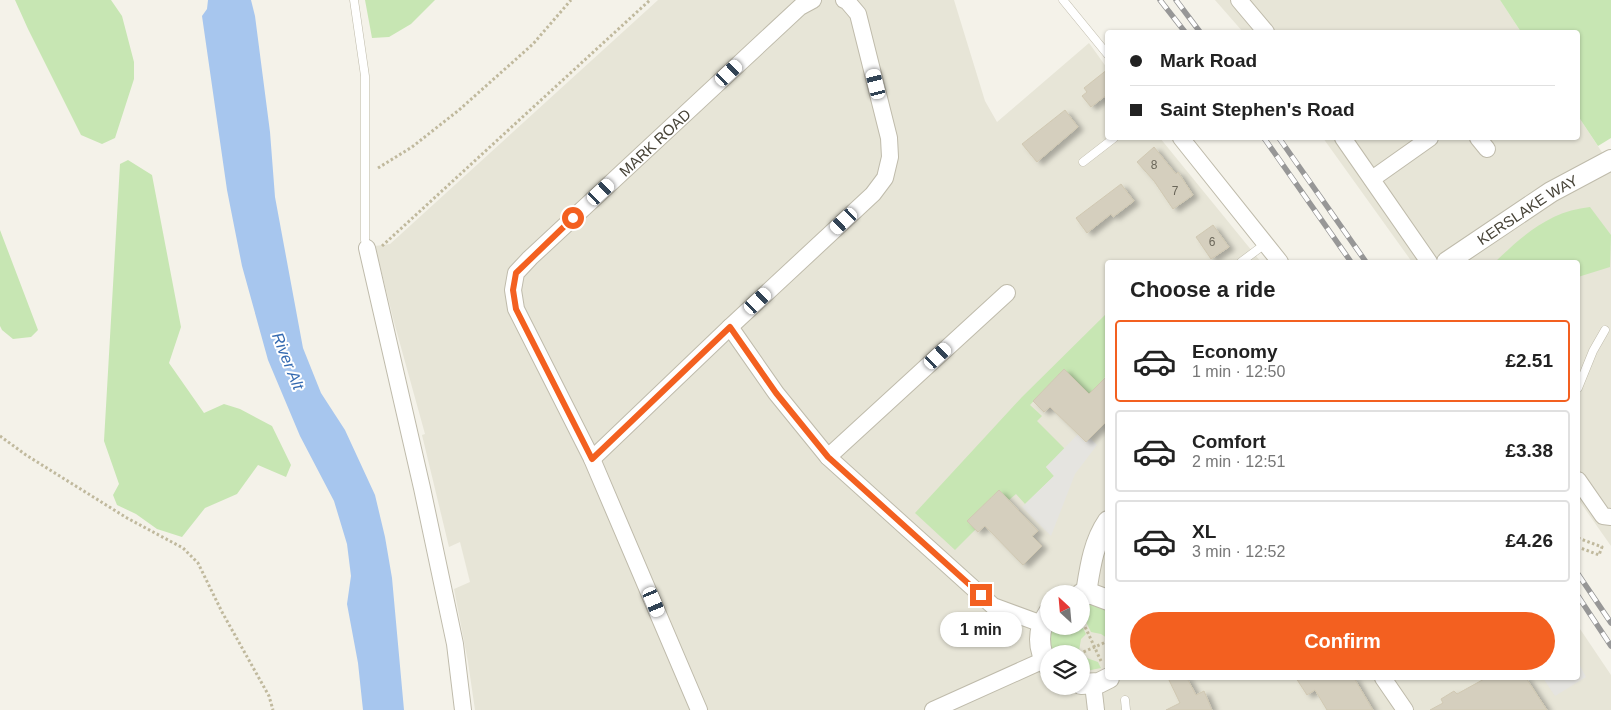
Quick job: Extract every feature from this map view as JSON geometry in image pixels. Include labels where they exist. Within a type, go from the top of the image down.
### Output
[{"type":"street","name":"MARK ROAD","points":[[700,710],[592,459],[516,309],[513,290],[516,273],[530,258],[800,7],[813,0]]},
{"type":"street","points":[[592,459],[873,194],[886,178],[890,157],[889,138],[858,14],[848,1],[844,0]]},
{"type":"street","points":[[1239,0],[1264,30]]},
{"type":"street","points":[[1183,140],[1278,260]]},
{"type":"street","points":[[1345,140],[1428,260]]},
{"type":"street","points":[[1372,179],[1427,140]]},
{"type":"street","name":"KERSLAKE WAY","points":[[1450,260],[1551,192],[1611,160]]},
{"type":"street","points":[[368,253],[420,478],[453,634],[463,710]]},
{"type":"street","points":[[828,457],[1007,293]]},
{"type":"street","points":[[730,327],[776,393],[828,457],[994,606],[1040,617]]},
{"type":"street","points":[[1580,483],[1607,517]]},
{"type":"street","points":[[1085,585],[1091,559],[1100,532],[1105,525]]},
{"type":"street","points":[[1090,594],[1105,599]]},
{"type":"street","points":[[933,710],[1040,666]]},
{"type":"street","points":[[1096,710],[1097,678]]},
{"type":"street","points":[[1384,680],[1404,710]]},
{"type":"lane","points":[[354,0],[365,76],[365,240],[368,253]]},
{"type":"lane","points":[[1063,0],[1105,51]]},
{"type":"lane","points":[[1083,162],[1111,140]]},
{"type":"lane","points":[[1244,260],[1265,244]]},
{"type":"lane","points":[[1580,383],[1593,351],[1605,330]]},
{"type":"lane","points":[[1125,700],[1126,710]]},
{"type":"path","points":[[365,176],[412,147],[459,110],[533,44],[570,0]]},
{"type":"path","points":[[368,253],[650,0]]},
{"type":"path","points":[[0,436],[26,455],[127,518],[183,548],[198,564],[231,629],[270,696],[273,710]]},
{"type":"path","points":[[1580,539],[1602,547],[1599,555],[1580,547]]},
{"type":"path","points":[[1089,635],[1094,647],[1097,678]]},
{"type":"path","points":[[1090,649],[1105,642]]},
{"type":"shaded area","points":[[658,0],[954,0],[985,101],[997,122],[1089,43],[1105,65],[1105,140],[1162,140],[1259,260],[1105,260],[1105,680],[1580,680],[1580,629],[1611,675],[1611,710],[475,710],[454,589],[470,582],[460,542],[449,547],[422,435],[425,434],[375,246],[390,244]]},
{"type":"shaded area","points":[[1215,0],[1500,0],[1520,30],[1241,30]]},
{"type":"shaded area","points":[[1580,119],[1611,166],[1611,546],[1580,502],[1580,260],[1411,260],[1324,140],[1580,140]]},
{"type":"shaded area","points":[[1078,434],[1085,442],[1090,438],[1097,445],[1075,474],[1051,536],[1022,507],[1054,476],[1046,467]]},
{"type":"shaded area","points":[[1580,666],[1586,677],[1555,696],[1544,680],[1580,680]]},
{"type":"green space","points":[[15,0],[111,0],[122,16],[134,62],[134,79],[115,138],[102,144],[81,135]]},
{"type":"green space","points":[[365,0],[435,0],[411,24],[389,37],[372,38]]},
{"type":"green space","points":[[1500,0],[1611,0],[1611,138],[1598,146],[1580,119],[1580,30],[1520,30]]},
{"type":"green space","points":[[128,160],[152,175],[181,327],[169,363],[204,413],[224,404],[240,409],[272,426],[291,465],[286,477],[258,465],[237,494],[205,508],[182,537],[157,529],[136,514],[117,505],[113,495],[119,484],[104,441],[120,164]]},
{"type":"green space","points":[[1590,207],[1611,235],[1610,267],[1580,276],[1580,260],[1497,260],[1538,226],[1562,213]]},
{"type":"green space","points":[[0,230],[38,330],[31,337],[13,339],[0,326]]},
{"type":"green space","points":[[1105,315],[1105,377],[1101,382],[1105,387],[1105,403],[1071,387],[1076,381],[1064,369],[1030,405],[1042,416],[1037,421],[1065,449],[1046,467],[1054,476],[1025,504],[1016,494],[1009,500],[999,490],[968,521],[976,529],[955,550],[915,513],[1022,397]]},
{"type":"green space","points":[[1090,603],[1105,608],[1105,637],[1091,632]]},
{"type":"green space","points":[[1049,635],[1085,635],[1081,639],[1080,645],[1050,645]]},
{"type":"green space","points":[[1090,659],[1098,662],[1101,668],[1090,670]]},
{"type":"water","name":"River Alt","points":[[208,0],[251,0],[255,16],[270,132],[275,197],[303,348],[321,393],[345,430],[375,495],[392,578],[404,710],[363,710],[358,663],[347,604],[351,576],[347,544],[334,501],[300,436],[268,360],[242,266],[227,190],[202,16],[207,9]]},
{"type":"building","points":[[1105,71],[1105,96],[1091,107],[1082,96],[1087,92],[1084,88]]},
{"type":"building","points":[[1065,110],[1078,127],[1037,162],[1022,144]]},
{"type":"building","points":[[1154,147],[1176,174],[1178,172],[1193,195],[1173,209],[1154,181],[1137,162]]},
{"type":"building","points":[[1121,184],[1134,201],[1113,217],[1111,214],[1087,233],[1076,218]]},
{"type":"building","points":[[1213,225],[1229,247],[1211,259],[1196,237]]},
{"type":"building","points":[[1064,369],[1089,394],[1105,378],[1105,423],[1086,442],[1050,407],[1044,412],[1033,401]]},
{"type":"building","points":[[999,490],[1038,531],[1032,536],[1042,546],[1023,565],[985,526],[978,532],[967,521]]},
{"type":"building","points":[[1169,680],[1188,680],[1196,695],[1204,691],[1212,710],[1166,710],[1180,703]]},
{"type":"building","points":[[1297,680],[1355,680],[1373,710],[1327,710],[1315,690],[1307,695]]},
{"type":"building","points":[[1482,680],[1527,680],[1547,710],[1430,710],[1443,703],[1441,699],[1454,691],[1457,694]]},
{"type":"railway","points":[[1160,0],[1183,30]]},
{"type":"railway","points":[[1176,0],[1198,30]]},
{"type":"railway","points":[[1265,140],[1350,260]]},
{"type":"railway","points":[[1280,140],[1365,260]]},
{"type":"railway","points":[[1580,577],[1611,623]]},
{"type":"railway","points":[[1580,599],[1611,646]]},
{"type":"route","points":[[573,218],[516,273],[513,290],[516,309],[592,459],[730,327],[776,393],[828,457],[981,595]]}]
